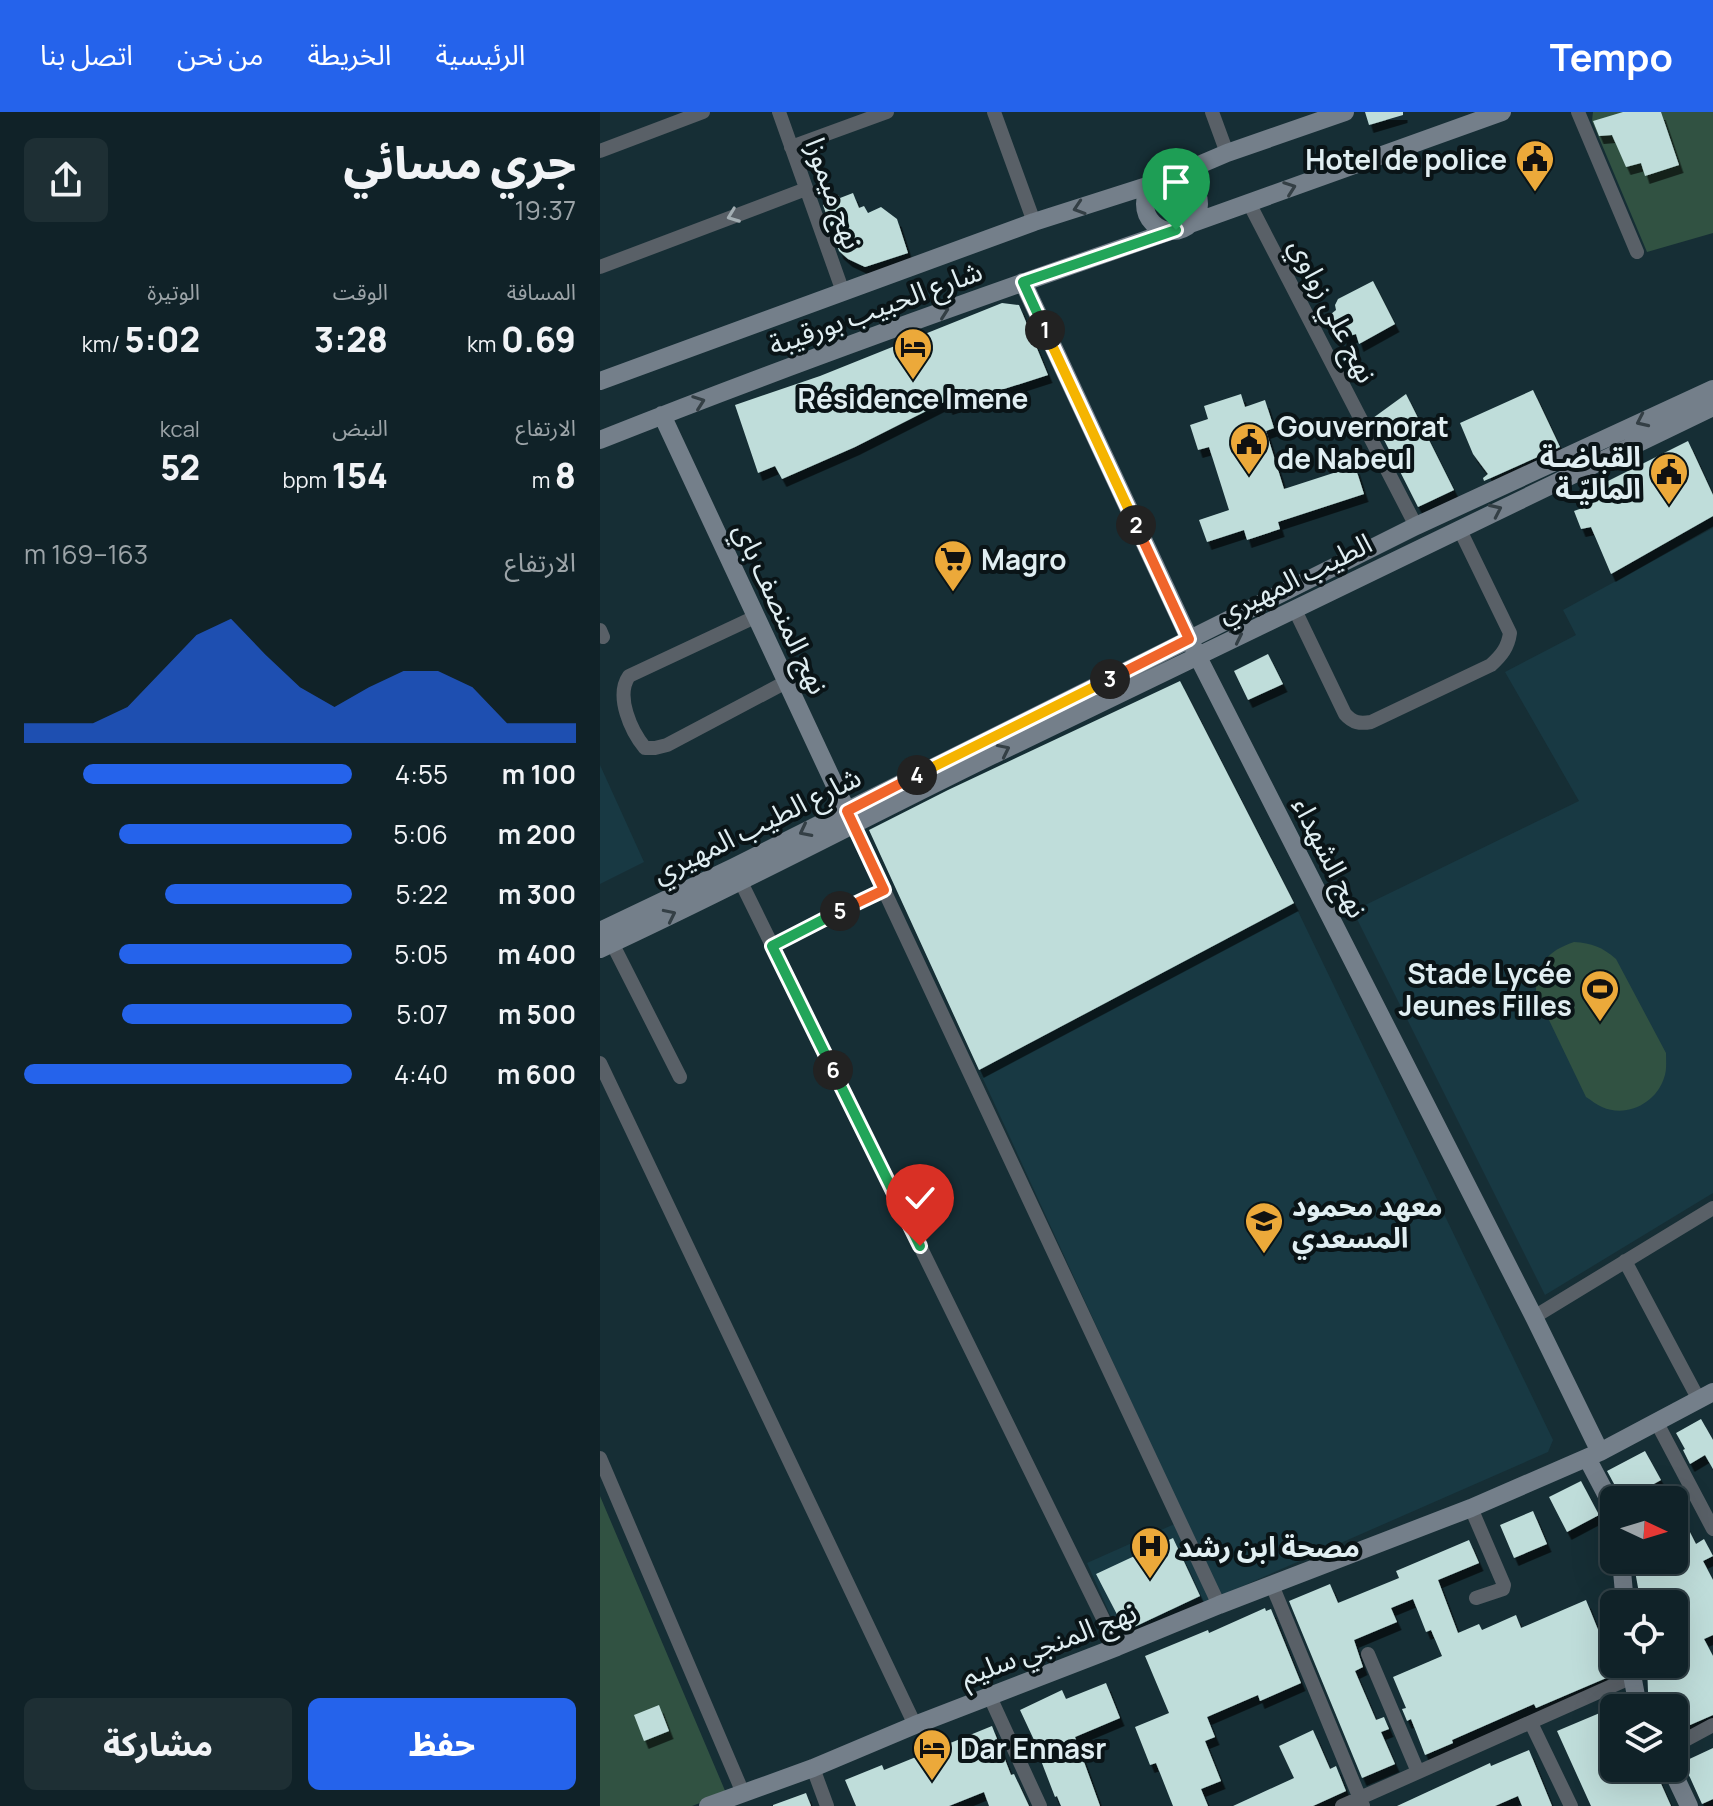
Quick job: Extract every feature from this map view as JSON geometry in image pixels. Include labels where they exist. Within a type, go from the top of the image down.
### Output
[{"type":"street","points":[[600,151],[703,112]]},
{"type":"street","name":"نهج ميموزا","points":[[779,112],[843,292]]},
{"type":"street","points":[[791,147],[887,112]]},
{"type":"street","points":[[994,112],[1034,222]]},
{"type":"street","points":[[1212,112],[1227,153]]},
{"type":"street","points":[[1345,112],[1163,178],[1147,192],[1146,213],[1160,229],[1181,230],[1190,224],[1502,112]]},
{"type":"street","points":[[1578,112],[1637,252]]},
{"type":"street","points":[[1173,176],[1192,185],[1198,194],[1197,215],[1190,224]]},
{"type":"street","name":"شارع الحبيب بورقيبة","points":[[600,381],[1034,222],[1153,184]]},
{"type":"street","points":[[600,267],[806,189]]},
{"type":"street","name":"نهج علي زواوي","points":[[1249,203],[1416,526]]},
{"type":"street","name":"شارع الحبيب بورقيبة","points":[[600,440],[1023,282],[1171,231]]},
{"type":"street","name":"نهج الشهداء","points":[[1023,282],[1193,647],[1534,1317],[1604,1486]]},
{"type":"street","name":"شارع الطيب المهيري","points":[[604,941],[1193,647],[1416,526],[1713,389]]},
{"type":"street","name":"الطيب المهيري","points":[[1193,647],[1294,608],[1713,407]]},
{"type":"street","name":"نهج المنصف باي","points":[[662,415],[850,817]]},
{"type":"street","points":[[1294,608],[1345,714],[1355,722],[1371,722],[1491,665],[1503,654],[1510,633],[1459,528]]},
{"type":"street","points":[[755,617],[629,676],[625,682],[623,701],[632,724],[645,748],[667,745],[786,682]]},
{"type":"street","points":[[850,817],[1219,1605]]},
{"type":"street","points":[[737,874],[1117,1647]]},
{"type":"street","points":[[772,946],[884,890]]},
{"type":"street","points":[[604,941],[680,1077]]},
{"type":"street","points":[[600,1063],[915,1725]]},
{"type":"street","points":[[1534,1317],[1713,1208]]},
{"type":"street","points":[[1625,1261],[1706,1396]]},
{"type":"street","name":"نهج المنجي سليم","points":[[708,1806],[813,1768],[915,1725],[1471,1508],[1593,1455],[1706,1396]]},
{"type":"street","points":[[1657,1423],[1713,1529]]},
{"type":"street","points":[[600,1458],[743,1793]]},
{"type":"street","points":[[1471,1508],[1504,1585],[1503,1589],[1476,1598]]},
{"type":"street","points":[[1272,1585],[1362,1802]]},
{"type":"street","points":[[1368,1654],[1418,1772]]},
{"type":"street","points":[[1342,1806],[1362,1802],[1418,1772],[1531,1723],[1618,1678]]},
{"type":"street","points":[[990,1697],[1040,1806]]},
{"type":"street","points":[[1531,1723],[1571,1806]]},
{"type":"street","points":[[1688,1738],[1713,1725]]},
{"type":"street","points":[[813,1768],[827,1806]]},
{"type":"street","points":[[1678,1782],[1689,1806]]},
{"type":"shaded area","points":[[1713,528],[1713,1193],[1545,1295],[1353,911],[1579,801],[1505,672],[1576,635],[1563,610]]},
{"type":"shaded area","points":[[600,765],[644,862],[600,884]]},
{"type":"shaded area","name":"معهد محمود المسعدي","points":[[1294,903],[1553,1440],[1548,1452],[1220,1596],[979,1070]]},
{"type":"shaded area","name":"مصحة ابن رشد","points":[[1179,1522],[1212,1598],[1121,1639],[1087,1563]]},
{"type":"green space","points":[[1593,112],[1713,112],[1713,233],[1647,252],[1592,121]]},
{"type":"green space","name":"Stade Lycée Jeunes Filles","points":[[1574,942],[1596,946],[1616,959],[1666,1053],[1666,1072],[1660,1087],[1639,1106],[1612,1110],[1586,1097],[1536,993],[1538,974],[1545,960]]},
{"type":"green space","points":[[600,1496],[726,1793],[692,1806],[600,1806]]},
{"type":"building","points":[[1365,112],[1403,112],[1403,115],[1369,125]]},
{"type":"building","points":[[1623,112],[1661,112],[1679,165],[1645,176],[1641,163],[1626,167],[1612,135],[1599,136],[1593,121]]},
{"type":"building","points":[[853,193],[859,208],[864,206],[868,213],[881,207],[897,219],[908,253],[865,267],[839,251],[823,205],[825,200]]},
{"type":"building","points":[[1373,281],[1395,324],[1359,344],[1356,334],[1343,338],[1331,314],[1336,310],[1338,299]]},
{"type":"building","points":[[1002,303],[1019,305],[1048,375],[948,407],[946,401],[855,447],[782,479],[775,466],[758,473],[735,405],[820,376]]},
{"type":"building","points":[[1533,390],[1560,447],[1484,481],[1488,474],[1473,454],[1460,423]]},
{"type":"building","name":"Gouvernorat de Nabeul","points":[[1241,394],[1245,407],[1265,400],[1274,428],[1266,431],[1284,489],[1355,466],[1364,494],[1278,522],[1280,529],[1247,540],[1244,530],[1207,542],[1199,520],[1229,510],[1209,447],[1198,450],[1190,425],[1208,419],[1204,406]]},
{"type":"building","points":[[1406,394],[1454,490],[1418,507],[1373,418]]},
{"type":"building","name":"القباضـة الماليّـة","points":[[1688,441],[1713,495],[1713,516],[1611,574],[1591,527],[1581,529],[1574,511],[1588,506],[1584,493]]},
{"type":"building","points":[[1268,654],[1283,684],[1248,700],[1234,671]]},
{"type":"building","points":[[1180,681],[1294,903],[979,1070],[869,830]]},
{"type":"building","points":[[1701,1419],[1713,1440],[1713,1469],[1705,1455],[1690,1464],[1676,1433]]},
{"type":"building","points":[[1645,1451],[1661,1480],[1650,1486],[1615,1486],[1607,1471]]},
{"type":"building","points":[[1581,1481],[1599,1515],[1567,1532],[1549,1497]]},
{"type":"building","points":[[1533,1511],[1547,1544],[1514,1558],[1500,1525]]},
{"type":"building","points":[[1688,1528],[1696,1544],[1704,1539],[1713,1556],[1703,1561],[1713,1580],[1713,1635],[1704,1639],[1713,1656],[1713,1715],[1688,1726],[1688,1694],[1649,1694],[1648,1678],[1688,1678],[1688,1590],[1638,1590],[1636,1574],[1688,1574]]},
{"type":"building","name":"مصحة ابن رشد","points":[[1173,1538],[1200,1596],[1132,1628],[1122,1624],[1096,1574]]},
{"type":"building","points":[[1469,1540],[1479,1563],[1438,1580],[1458,1633],[1479,1624],[1482,1630],[1516,1615],[1521,1628],[1586,1600],[1600,1635],[1600,1678],[1606,1678],[1536,1708],[1534,1704],[1425,1755],[1411,1719],[1407,1721],[1402,1709],[1406,1708],[1393,1677],[1442,1656],[1431,1630],[1426,1632],[1413,1599],[1391,1608],[1397,1622],[1354,1640],[1363,1667],[1355,1671],[1376,1720],[1384,1717],[1389,1729],[1381,1732],[1395,1764],[1362,1778],[1289,1601],[1330,1584],[1338,1603],[1399,1578],[1396,1571]]},
{"type":"building","points":[[1265,1608],[1266,1611],[1271,1609],[1301,1683],[1260,1701],[1258,1695],[1207,1717],[1215,1737],[1205,1741],[1221,1781],[1201,1789],[1208,1806],[1173,1806],[1156,1763],[1150,1765],[1135,1727],[1169,1713],[1145,1656],[1208,1630],[1209,1633]]},
{"type":"building","points":[[1106,1683],[1120,1718],[1075,1737],[1100,1806],[1061,1806],[1020,1710],[1062,1690],[1066,1699]]},
{"type":"building","points":[[659,1705],[669,1731],[644,1741],[634,1715]]},
{"type":"building","points":[[1600,1713],[1600,1782],[1660,1782],[1671,1806],[1591,1806],[1557,1731]]},
{"type":"building","points":[[992,1726],[1011,1775],[1014,1774],[1029,1806],[989,1806],[984,1792],[949,1806],[856,1806],[845,1780],[882,1765],[884,1770]]},
{"type":"building","points":[[1313,1730],[1330,1769],[1336,1766],[1346,1791],[1313,1806],[1233,1806],[1294,1778],[1279,1746]]},
{"type":"building","points":[[1713,1748],[1713,1799],[1702,1804],[1688,1773],[1688,1760]]},
{"type":"building","points":[[1529,1750],[1552,1806],[1522,1806],[1518,1796],[1495,1806],[1397,1806],[1490,1763],[1491,1766]]},
{"type":"building","points":[[806,1793],[811,1806],[773,1806],[773,1805]]},
{"type":"place","name":"Hotel de police","points":[[1535,193]]},
{"type":"place","name":"Résidence Imene","points":[[913,381]]},
{"type":"place","name":"Gouvernorat de Nabeul","points":[[1249,476]]},
{"type":"place","name":"القباضـة الماليّـة","points":[[1669,506]]},
{"type":"place","name":"Magro","points":[[953,593]]},
{"type":"place","name":"Stade Lycée Jeunes Filles","points":[[1600,1023]]},
{"type":"place","name":"معهد محمود المسعدي","points":[[1264,1255]]},
{"type":"place","name":"مصحة ابن رشد","points":[[1150,1580]]},
{"type":"place","name":"Dar Ennasr","points":[[932,1782]]},
{"type":"route","points":[[920,1246],[772,946],[884,890],[847,811],[1189,639],[1023,282],[1176,230]]}]
